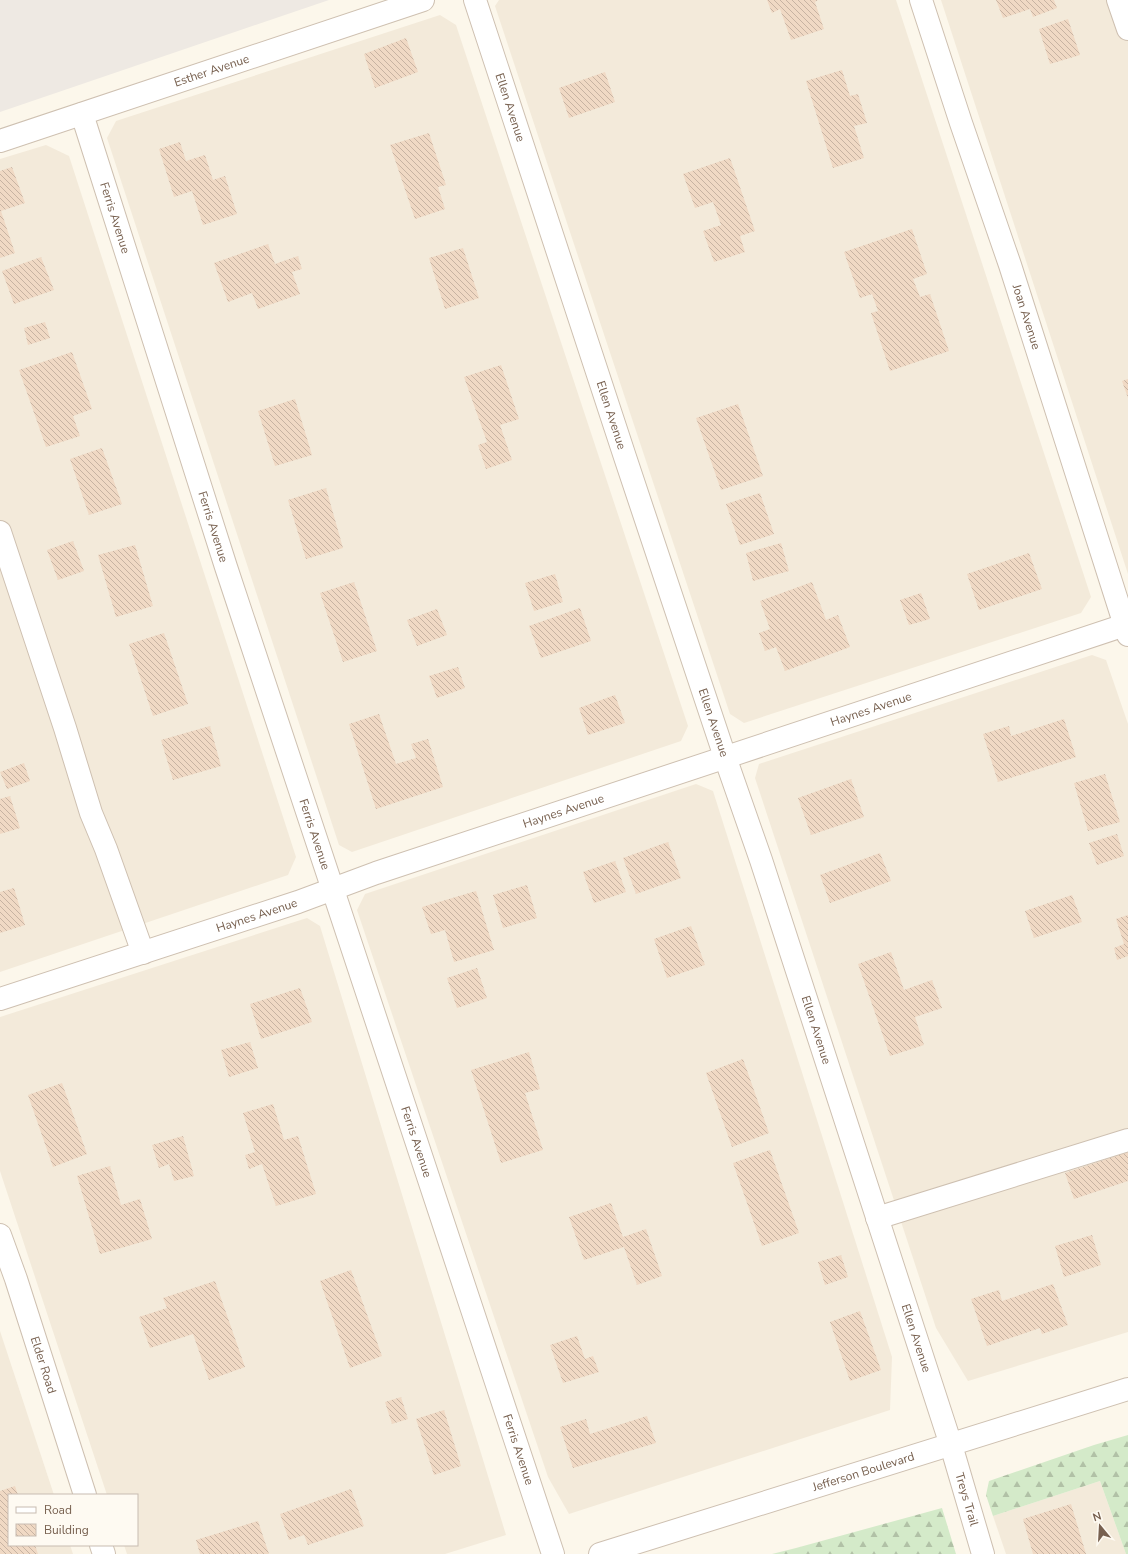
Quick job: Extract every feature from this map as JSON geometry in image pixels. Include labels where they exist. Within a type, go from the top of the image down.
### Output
[{"type":"street","name":"Esther Avenue","points":[[0,141],[423,0]]},
{"type":"street","name":"Ellen Avenue","points":[[475,0],[725,757],[761,860],[951,1445]]},
{"type":"street","name":"Joan Avenue","points":[[921,0],[961,123],[1010,265],[1127,628]]},
{"type":"street","points":[[1118,0],[1128,29]]},
{"type":"street","name":"Ferris Avenue","points":[[82,114],[226,567],[554,1554]]},
{"type":"street","points":[[0,532],[65,728],[91,813],[143,953]]},
{"type":"street","name":"Haynes Avenue","points":[[0,999],[143,953],[334,889],[384,870],[725,757],[1127,628]]},
{"type":"street","points":[[877,1218],[1128,1140]]},
{"type":"street","name":"Elder Road","points":[[0,1235],[16,1279],[85,1494]]},
{"type":"street","name":"Jefferson Boulevard","points":[[600,1554],[1128,1389]]},
{"type":"street","name":"Treys Trail","points":[[951,1445],[983,1554]]},
{"type":"shaded area","points":[[0,0],[329,0],[0,112]]},
{"type":"shaded area","points":[[499,0],[896,0],[1091,597],[1081,613],[744,723],[730,714],[495,6]]},
{"type":"shaded area","points":[[941,0],[1128,0],[1128,574]]},
{"type":"shaded area","points":[[440,15],[456,25],[688,726],[681,741],[352,852],[339,845],[107,138],[116,121]]},
{"type":"shaded area","points":[[46,145],[69,156],[296,857],[288,875],[0,972],[0,159]]},
{"type":"shaded area","points":[[1092,655],[1106,660],[1128,724],[1128,1332],[968,1381],[936,1328],[755,778],[759,764]]},
{"type":"shaded area","points":[[696,784],[713,791],[892,1357],[890,1410],[569,1514],[548,1477],[357,910],[365,894]]},
{"type":"shaded area","points":[[307,918],[320,926],[506,1535],[445,1554],[127,1554],[124,1546],[138,1546],[138,1494],[107,1494],[0,1171],[0,1017]]},
{"type":"shaded area","points":[[0,1331],[54,1494],[8,1494],[8,1546],[70,1546],[73,1554],[0,1554]]},
{"type":"shaded area","points":[[1100,1481],[1126,1554],[1006,1554],[993,1516]]},
{"type":"green space","points":[[1128,1435],[1128,1554],[1126,1554],[1100,1481],[993,1516],[986,1495],[989,1481]]},
{"type":"green space","points":[[942,1508],[956,1554],[772,1554],[796,1548]]},
{"type":"building","points":[[767,0],[818,0],[815,2],[824,29],[791,40],[780,9],[772,13]]},
{"type":"building","points":[[996,0],[1054,0],[1057,8],[1033,17],[1030,9],[1003,18]]},
{"type":"building","points":[[1068,19],[1080,55],[1050,64],[1039,29]]},
{"type":"building","points":[[406,38],[418,72],[375,88],[364,54]]},
{"type":"building","points":[[842,70],[850,96],[858,94],[867,123],[854,126],[864,158],[833,168],[806,81]]},
{"type":"building","points":[[605,72],[615,102],[569,118],[559,88]]},
{"type":"building","points":[[429,133],[446,185],[438,187],[445,209],[415,219],[390,145]]},
{"type":"building","points":[[180,142],[186,161],[205,155],[213,180],[225,176],[237,214],[203,225],[192,191],[174,197],[159,149]]},
{"type":"building","points":[[730,158],[755,231],[740,236],[745,252],[714,262],[703,231],[721,225],[713,202],[695,208],[683,174]]},
{"type":"building","points":[[12,167],[25,203],[1,211],[15,253],[0,258],[0,171]]},
{"type":"building","points":[[912,229],[927,274],[913,279],[920,297],[930,294],[949,351],[890,371],[871,313],[878,311],[872,294],[860,298],[844,252]]},
{"type":"building","points":[[268,244],[275,264],[298,256],[302,269],[292,272],[300,294],[258,309],[252,293],[228,302],[214,263]]},
{"type":"building","points":[[463,248],[479,298],[445,309],[429,258]]},
{"type":"building","points":[[41,257],[54,290],[14,304],[2,271]]},
{"type":"building","points":[[45,322],[50,338],[28,345],[24,328]]},
{"type":"building","points":[[72,352],[92,409],[73,416],[80,436],[46,447],[19,370]]},
{"type":"building","points":[[501,365],[519,419],[500,425],[512,460],[486,469],[478,445],[487,442],[464,377]]},
{"type":"building","points":[[1128,379],[1128,398],[1122,381]]},
{"type":"building","points":[[295,399],[312,455],[275,466],[258,411]]},
{"type":"building","points":[[738,404],[763,476],[721,490],[696,418]]},
{"type":"building","points":[[102,448],[122,504],[89,515],[70,459]]},
{"type":"building","points":[[326,488],[343,548],[306,559],[288,500]]},
{"type":"building","points":[[760,493],[774,534],[740,545],[726,504]]},
{"type":"building","points":[[73,541],[84,571],[58,580],[47,550]]},
{"type":"building","points":[[781,543],[789,571],[753,581],[746,553]]},
{"type":"building","points":[[135,545],[153,606],[116,617],[98,555]]},
{"type":"building","points":[[1029,553],[1042,589],[979,610],[967,574]]},
{"type":"building","points":[[555,574],[563,602],[534,611],[525,583]]},
{"type":"building","points":[[354,582],[377,651],[343,662],[320,593]]},
{"type":"building","points":[[812,582],[826,620],[838,615],[850,647],[785,671],[776,647],[765,651],[759,633],[770,629],[760,601]]},
{"type":"building","points":[[921,593],[930,619],[909,625],[900,600]]},
{"type":"building","points":[[580,608],[591,641],[541,658],[529,626]]},
{"type":"building","points":[[437,609],[447,635],[417,646],[407,620]]},
{"type":"building","points":[[164,633],[188,704],[153,716],[129,644]]},
{"type":"building","points":[[458,667],[465,688],[437,698],[429,676]]},
{"type":"building","points":[[615,695],[625,723],[588,735],[579,708]]},
{"type":"building","points":[[379,714],[396,764],[416,758],[411,744],[428,739],[443,787],[376,809],[349,724]]},
{"type":"building","points":[[1064,719],[1076,757],[998,782],[983,734],[1009,726],[1011,736]]},
{"type":"building","points":[[210,726],[221,766],[173,780],[161,740]]},
{"type":"building","points":[[24,763],[30,781],[7,789],[0,772]]},
{"type":"building","points":[[1105,774],[1120,822],[1088,831],[1074,783]]},
{"type":"building","points":[[851,779],[864,817],[811,835],[798,798]]},
{"type":"building","points":[[10,796],[20,828],[0,834],[0,799]]},
{"type":"building","points":[[1117,834],[1124,856],[1097,865],[1089,843]]},
{"type":"building","points":[[668,842],[681,878],[636,894],[623,858]]},
{"type":"building","points":[[880,853],[891,881],[830,903],[820,875]]},
{"type":"building","points":[[615,861],[626,892],[594,903],[583,872]]},
{"type":"building","points":[[527,885],[537,918],[503,928],[493,895]]},
{"type":"building","points":[[14,888],[25,925],[0,933],[0,892]]},
{"type":"building","points":[[476,891],[494,950],[454,962],[445,930],[431,934],[422,907]]},
{"type":"building","points":[[1072,895],[1082,922],[1034,938],[1025,911]]},
{"type":"building","points":[[1128,915],[1128,956],[1117,960],[1114,948],[1124,944],[1116,919]]},
{"type":"building","points":[[691,926],[705,965],[667,978],[654,939]]},
{"type":"building","points":[[891,952],[904,990],[932,980],[942,1008],[915,1017],[924,1045],[890,1056],[858,964]]},
{"type":"building","points":[[477,968],[487,998],[457,1008],[447,978]]},
{"type":"building","points":[[300,988],[312,1022],[261,1039],[250,1004]]},
{"type":"building","points":[[250,1042],[258,1068],[229,1077],[221,1050]]},
{"type":"building","points":[[529,1052],[540,1089],[525,1093],[543,1150],[501,1163],[471,1070]]},
{"type":"building","points":[[743,1059],[769,1133],[732,1147],[706,1073]]},
{"type":"building","points":[[62,1083],[87,1154],[53,1167],[28,1095]]},
{"type":"building","points":[[273,1104],[284,1140],[298,1136],[316,1194],[276,1206],[262,1164],[249,1169],[245,1155],[255,1152],[243,1113]]},
{"type":"building","points":[[183,1136],[194,1176],[174,1181],[169,1164],[159,1168],[152,1145]]},
{"type":"building","points":[[770,1150],[799,1233],[762,1246],[733,1163]]},
{"type":"building","points":[[1128,1152],[1128,1181],[1074,1199],[1065,1173]]},
{"type":"building","points":[[110,1166],[121,1205],[140,1199],[152,1239],[100,1254],[77,1176]]},
{"type":"building","points":[[611,1203],[623,1237],[646,1229],[662,1276],[637,1285],[624,1247],[584,1260],[569,1217]]},
{"type":"building","points":[[1092,1235],[1101,1265],[1064,1277],[1055,1246]]},
{"type":"building","points":[[841,1255],[848,1277],[825,1285],[818,1262]]},
{"type":"building","points":[[351,1270],[382,1356],[350,1368],[320,1281]]},
{"type":"building","points":[[215,1281],[245,1367],[209,1380],[193,1334],[150,1348],[139,1317],[167,1308],[163,1298]]},
{"type":"building","points":[[1053,1284],[1068,1325],[1042,1334],[1040,1328],[987,1346],[971,1299],[999,1290],[1002,1301]]},
{"type":"building","points":[[860,1311],[881,1370],[850,1381],[830,1322]]},
{"type":"building","points":[[577,1336],[585,1359],[593,1356],[599,1372],[563,1383],[550,1345]]},
{"type":"building","points":[[401,1397],[408,1419],[392,1424],[385,1402]]},
{"type":"building","points":[[444,1410],[461,1466],[434,1475],[416,1419]]},
{"type":"building","points":[[647,1416],[656,1443],[573,1468],[560,1427],[586,1419],[590,1434]]},
{"type":"building","points":[[15,1486],[18,1494],[8,1494],[8,1546],[35,1546],[38,1554],[0,1554],[0,1491]]},
{"type":"building","points":[[351,1489],[364,1526],[308,1545],[304,1535],[289,1540],[280,1514]]},
{"type":"building","points":[[1071,1504],[1086,1554],[1033,1554],[1023,1519]]},
{"type":"building","points":[[258,1521],[269,1554],[200,1554],[196,1540]]}]
